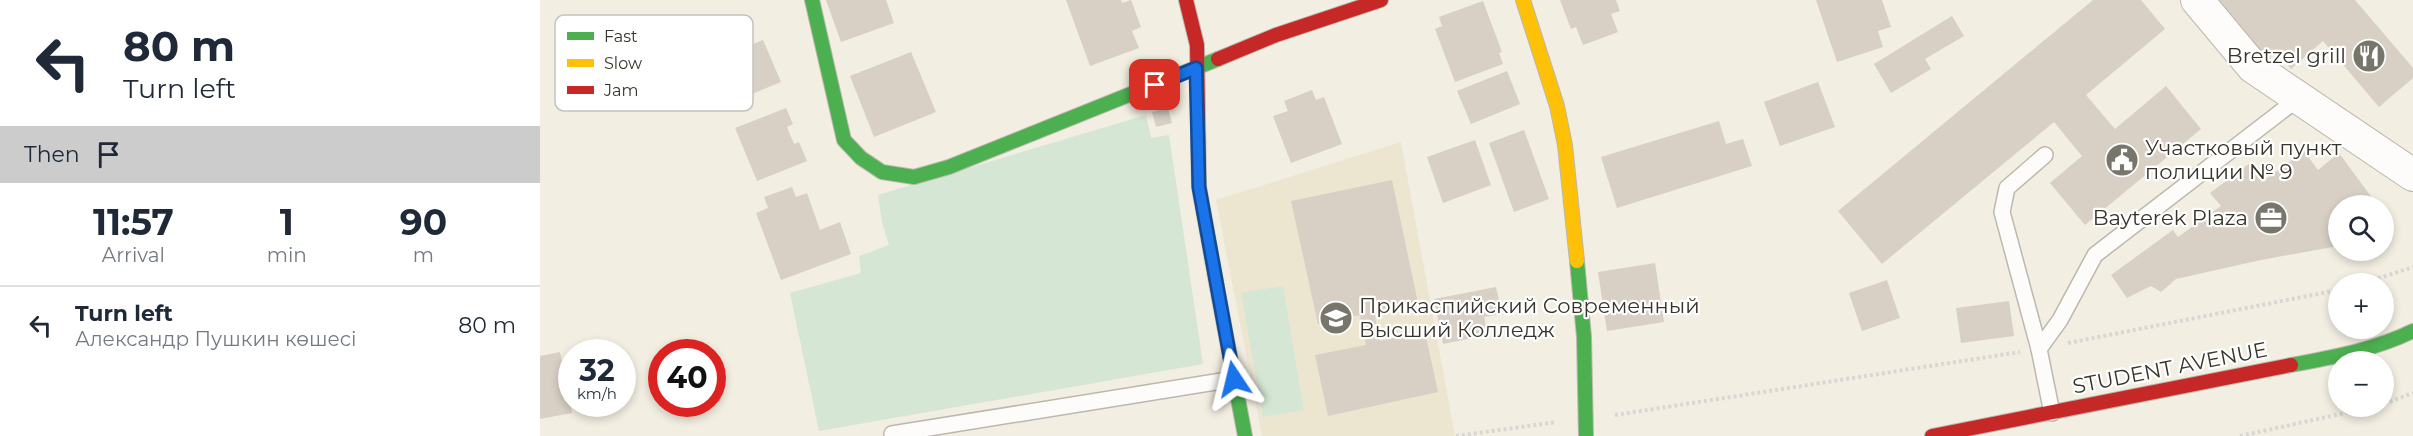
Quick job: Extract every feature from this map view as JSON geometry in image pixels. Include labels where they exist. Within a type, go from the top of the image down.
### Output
[{"type":"street","points":[[812,0],[844,140],[861,158],[882,172],[914,177],[949,167],[1276,35],[1381,0]]},
{"type":"street","points":[[1186,0],[1197,45],[1199,187],[1245,436]]},
{"type":"street","points":[[1523,0],[1557,106],[1565,145],[1584,337],[1586,436]]},
{"type":"street","points":[[2197,0],[2253,67],[2413,176]]},
{"type":"street","name":"STUDENT AVENUE","points":[[1932,436],[2344,355],[2390,342],[2413,331]]},
{"type":"lane","points":[[2039,349],[2060,320],[2095,255],[2300,98]]},
{"type":"lane","points":[[2045,155],[2007,188],[2002,212],[2039,349],[2052,413]]},
{"type":"lane","points":[[892,434],[1234,379]]},
{"type":"path","points":[[2394,273],[2413,267]]},
{"type":"path","points":[[1456,436],[1586,417],[1649,411],[2039,349],[2328,292]]},
{"type":"path","points":[[2394,400],[2413,393]]},
{"type":"path","points":[[2240,436],[2328,417]]},
{"type":"shaded area","name":"Прикаспийский Современный Высший Колледж","points":[[1401,142],[1455,436],[1262,436],[1216,200]]},
{"type":"green space","points":[[1146,115],[1151,138],[1169,135],[1203,364],[819,431],[790,293],[861,273],[859,256],[889,245],[882,222],[878,195]]},
{"type":"green space","points":[[1283,286],[1304,410],[1263,417],[1241,293]]},
{"type":"building","points":[[826,0],[886,0],[894,23],[841,42]]},
{"type":"building","points":[[1066,0],[1121,0],[1122,3],[1131,0],[1141,27],[1132,31],[1139,48],[1090,66]]},
{"type":"building","points":[[1560,0],[1616,0],[1620,11],[1611,14],[1618,32],[1583,45],[1576,27],[1571,29]]},
{"type":"building","points":[[1816,0],[1882,0],[1891,27],[1878,31],[1883,47],[1837,62]]},
{"type":"building","points":[[2093,0],[2141,0],[2165,29],[2086,95],[2115,129],[2166,86],[2201,129],[2085,225],[2050,183],[2082,156],[2054,122],[1882,264],[1838,211]]},
{"type":"building","name":"Bretzel grill","points":[[2214,0],[2355,0],[2413,68],[2413,78],[2379,107],[2323,41],[2291,69],[2276,52],[2266,61]]},
{"type":"building","points":[[1483,1],[1502,52],[1499,53],[1503,64],[1455,82],[1435,29],[1442,26],[1439,17]]},
{"type":"building","points":[[1952,16],[1964,36],[1925,59],[1931,69],[1891,93],[1874,64]]},
{"type":"building","points":[[763,40],[781,82],[753,93],[753,44]]},
{"type":"building","points":[[911,52],[936,112],[874,137],[850,76]]},
{"type":"building","points":[[1507,71],[1520,104],[1471,124],[1457,91]]},
{"type":"building","points":[[1818,82],[1835,127],[1780,146],[1764,102]]},
{"type":"building","points":[[1312,90],[1316,100],[1324,97],[1342,144],[1291,163],[1273,116],[1288,111],[1284,101]]},
{"type":"building","points":[[786,108],[793,124],[787,127],[794,144],[799,142],[807,161],[757,181],[735,128]]},
{"type":"building","points":[[1168,108],[1172,123],[1156,127],[1152,112]]},
{"type":"building","points":[[1719,121],[1726,144],[1743,139],[1752,166],[1617,208],[1601,157]]},
{"type":"building","points":[[1524,130],[1549,199],[1514,212],[1489,143]]},
{"type":"building","points":[[1475,140],[1491,185],[1443,203],[1427,157]]},
{"type":"building","name":"Bayterek Plaza","points":[[2304,151],[2318,170],[2339,153],[2370,195],[2328,195],[2328,248],[2176,279],[2161,292],[2151,286],[2127,298],[2111,275],[2173,230],[2178,237],[2221,206],[2210,193],[2250,163],[2263,181]]},
{"type":"building","points":[[1392,180],[1418,303],[1374,312],[1380,341],[1425,332],[1438,392],[1328,416],[1315,355],[1366,345],[1360,315],[1318,324],[1291,201]]},
{"type":"building","points":[[792,187],[796,197],[807,193],[820,230],[840,222],[851,254],[781,280],[756,213],[768,208],[764,197]]},
{"type":"building","points":[[1655,263],[1664,322],[1607,331],[1598,272]]},
{"type":"building","points":[[1887,280],[1900,318],[1862,331],[1849,293]]},
{"type":"building","points":[[1496,287],[1502,314],[1484,317],[1488,335],[1443,344],[1434,299]]},
{"type":"building","points":[[2009,301],[2014,336],[1961,343],[1956,308]]},
{"type":"building","points":[[558,352],[558,416],[540,419],[540,356]]},
{"type":"traffic: fast","points":[[812,0],[844,140],[861,158],[882,172],[914,177],[949,167],[1218,59]]},
{"type":"traffic: fast","points":[[1577,261],[1584,337],[1586,436]]},
{"type":"traffic: fast","points":[[1219,298],[1245,436]]},
{"type":"traffic: fast","points":[[2291,365],[2368,348],[2413,331]]},
{"type":"traffic: slow","points":[[1523,0],[1557,106],[1565,145],[1577,261]]},
{"type":"traffic: jam","points":[[1186,0],[1197,45],[1199,187],[1219,298]]},
{"type":"traffic: jam","points":[[1218,59],[1276,35],[1381,0]]},
{"type":"traffic: jam","points":[[1932,436],[2291,365]]},
{"type":"place","name":"Bretzel grill","points":[[2369,56]]},
{"type":"place","name":"Участковый пункт полиции № 9","points":[[2122,160]]},
{"type":"place","name":"Bayterek Plaza","points":[[2271,218]]},
{"type":"place","name":"Прикаспийский Современный Высший Колледж","points":[[1336,318]]},
{"type":"route","points":[[1155,85],[1196,68],[1199,187],[1234,379]]}]
